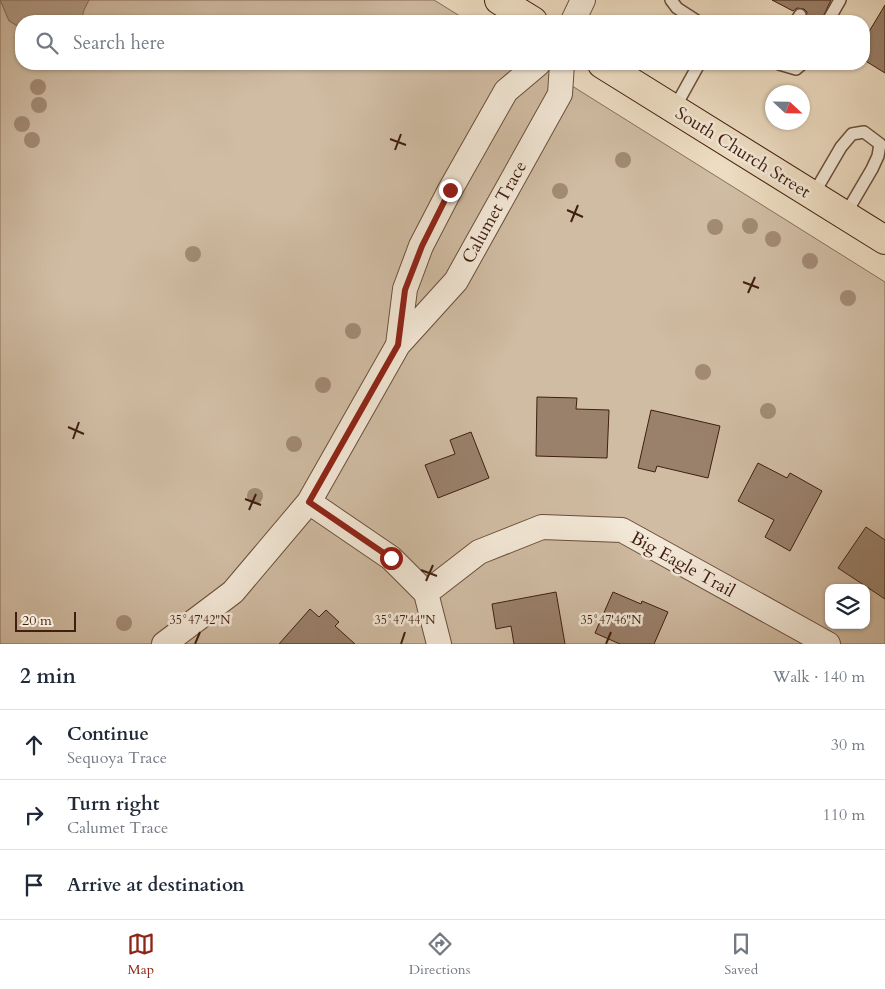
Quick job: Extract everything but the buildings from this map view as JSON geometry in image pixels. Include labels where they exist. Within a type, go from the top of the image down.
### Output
[{"type":"highway","points":[[499,0],[523,15]]},
{"type":"highway","name":"South Church Street","points":[[612,70],[885,240]]},
{"type":"street","points":[[576,15],[583,0]]},
{"type":"street","name":"Calumet Trace","points":[[398,345],[405,290],[426,238],[450,190],[506,91],[531,70]]},
{"type":"street","name":"Calumet Trace","points":[[164,644],[233,592],[309,502],[398,345],[456,281],[560,94],[562,70]]},
{"type":"street","points":[[309,502],[391,558],[426,593],[439,644]]},
{"type":"street","name":"Big Eagle Trail","points":[[426,593],[478,552],[542,527],[622,530],[828,644]]},
{"type":"lane","points":[[671,0],[677,8],[688,15]]},
{"type":"lane","points":[[831,15],[840,0]]},
{"type":"lane","points":[[674,109],[697,70]]},
{"type":"lane","points":[[813,195],[841,148],[852,134],[864,132],[880,144],[878,156],[845,215]]},
{"type":"shaded area","points":[[0,0],[434,0],[458,15],[15,15],[15,70],[547,70],[885,282],[885,644],[0,644]]},
{"type":"shaded area","points":[[0,0],[89,0],[83,15],[15,15],[15,24],[9,21]]},
{"type":"route","points":[[391,558],[309,502],[398,345],[405,290],[422,246],[450,190]]}]
